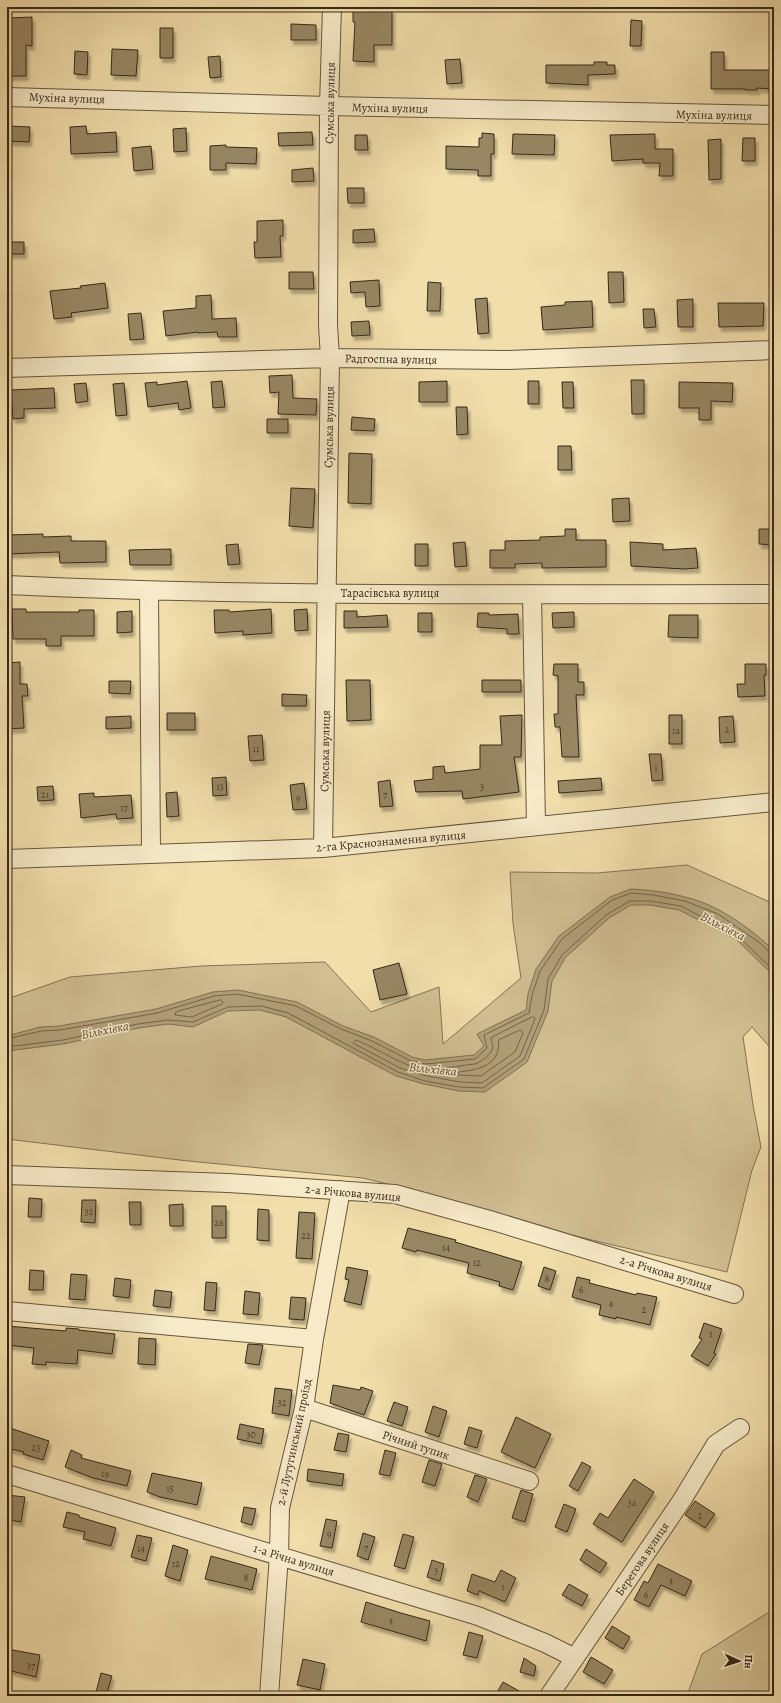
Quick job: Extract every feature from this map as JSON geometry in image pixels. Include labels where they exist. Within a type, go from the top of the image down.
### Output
[{"type":"street","name":"Сумська вулиця","points":[[323,848],[330,358],[328,325],[329,106],[332,7]]},
{"type":"street","name":"Мухіна вулиця","points":[[7,96],[329,106],[774,115]]},
{"type":"street","name":"Радгоспна вулиця","points":[[7,368],[330,358],[506,360],[774,350]]},
{"type":"street","name":"Тарасівська вулиця","points":[[7,585],[149,590],[327,593],[774,594]]},
{"type":"street","points":[[149,590],[151,854]]},
{"type":"street","points":[[532,594],[536,826]]},
{"type":"street","name":"2-га Краснознаменна вулиця","points":[[7,859],[323,848],[774,802]]},
{"type":"street","name":"2-а Річкова вулиця","points":[[7,1175],[228,1183],[394,1194],[734,1294]]},
{"type":"street","name":"2-й Лутугинський проїзд","points":[[269,1696],[279,1555],[280,1508],[304,1408],[314,1339],[341,1190]]},
{"type":"street","points":[[7,1311],[314,1339]]},
{"type":"street","name":"Річний тупик","points":[[304,1408],[529,1481]]},
{"type":"street","name":"Берегова вулиця","points":[[549,1696],[682,1500],[716,1444],[740,1428]]},
{"type":"street","name":"1-а Річна вулиця","points":[[7,1474],[478,1616],[545,1643],[575,1658]]},
{"type":"shaded area","points":[[687,865],[774,904],[774,1052],[752,1027],[743,1037],[761,1147],[752,1170],[727,1272],[571,1235],[412,1190],[363,1178],[188,1161],[7,1139],[7,999],[70,977],[201,966],[325,962],[371,1012],[439,987],[443,1044],[521,978],[513,924],[510,872],[597,873]]},
{"type":"shaded area","points":[[774,1609],[774,1696],[687,1696],[702,1654]]},
{"type":"water","name":"Вільхівка","points":[[631,889],[678,895],[697,900],[733,918],[755,934],[774,951],[774,976],[736,939],[679,910],[650,905],[631,905],[609,918],[565,958],[552,981],[548,1011],[527,1062],[485,1092],[459,1091],[424,1084],[396,1076],[286,1017],[260,1010],[228,1011],[193,1027],[168,1024],[139,1028],[63,1044],[7,1051],[7,1036],[40,1027],[59,1026],[156,1009],[213,992],[238,990],[297,1002],[343,1026],[374,1037],[412,1057],[425,1060],[474,1055],[484,1046],[477,1034],[526,1010],[528,994],[536,969],[559,936],[610,897]]},
{"type":"building","points":[[353,9],[392,9],[392,45],[374,45],[374,62],[353,61],[355,22],[353,22]]},
{"type":"building","points":[[32,17],[32,46],[26,45],[26,76],[7,76],[9,18]]},
{"type":"building","points":[[631,20],[642,21],[641,46],[630,46]]},
{"type":"building","points":[[291,24],[316,25],[316,40],[291,40]]},
{"type":"building","points":[[160,28],[173,28],[173,58],[160,58]]},
{"type":"building","points":[[112,49],[138,50],[136,76],[111,75]]},
{"type":"building","points":[[75,51],[88,52],[87,75],[74,74]]},
{"type":"building","points":[[711,52],[724,52],[724,70],[774,70],[774,89],[711,89]]},
{"type":"building","points":[[220,56],[221,77],[210,78],[208,57]]},
{"type":"building","points":[[460,59],[462,83],[447,84],[445,60]]},
{"type":"building","points":[[594,62],[607,62],[607,65],[615,65],[615,74],[588,75],[588,85],[546,83],[546,65],[594,65]]},
{"type":"building","points":[[7,126],[30,127],[29,142],[7,141]]},
{"type":"building","points":[[86,126],[87,134],[116,132],[117,152],[71,154],[70,127]]},
{"type":"building","points":[[186,128],[187,151],[174,152],[173,129]]},
{"type":"building","points":[[312,132],[313,145],[279,146],[278,133]]},
{"type":"building","points":[[482,133],[494,134],[494,154],[491,154],[491,176],[478,176],[478,170],[446,169],[446,146],[479,147],[479,138],[482,138]]},
{"type":"building","points":[[513,134],[555,135],[554,155],[512,154]]},
{"type":"building","points":[[655,134],[655,149],[673,149],[673,176],[659,176],[660,163],[643,163],[643,159],[612,161],[610,135]]},
{"type":"building","points":[[355,135],[367,135],[368,150],[355,150]]},
{"type":"building","points":[[743,138],[755,138],[755,161],[742,161]]},
{"type":"building","points":[[721,139],[721,179],[709,180],[708,140]]},
{"type":"building","points":[[226,145],[226,147],[257,148],[256,164],[226,163],[226,170],[210,170],[210,146]]},
{"type":"building","points":[[151,146],[153,169],[134,171],[132,148]]},
{"type":"building","points":[[313,168],[314,181],[292,182],[292,170]]},
{"type":"building","points":[[347,188],[364,188],[364,203],[348,203]]},
{"type":"building","points":[[283,220],[283,236],[280,236],[281,257],[255,258],[254,242],[257,242],[257,221]]},
{"type":"building","points":[[374,229],[375,242],[353,243],[353,230]]},
{"type":"building","points":[[7,242],[24,242],[24,254],[7,254]]},
{"type":"building","points":[[289,272],[313,272],[314,289],[289,289]]},
{"type":"building","points":[[608,272],[623,272],[624,302],[609,303]]},
{"type":"building","points":[[379,280],[380,306],[366,307],[365,292],[351,293],[350,282]]},
{"type":"building","points":[[428,282],[441,283],[440,311],[427,311]]},
{"type":"building","points":[[105,283],[108,308],[71,313],[72,317],[54,319],[50,291],[81,288],[80,286]]},
{"type":"building","points":[[211,295],[212,319],[236,318],[237,337],[218,337],[217,332],[198,332],[166,336],[163,311],[196,308],[196,296]]},
{"type":"building","points":[[487,298],[489,333],[478,334],[475,299]]},
{"type":"building","points":[[693,299],[693,327],[678,327],[677,300]]},
{"type":"building","points":[[592,301],[593,327],[543,330],[541,307],[565,305],[565,302]]},
{"type":"building","points":[[718,303],[764,303],[763,326],[719,327]]},
{"type":"building","points":[[643,309],[654,309],[656,327],[644,328]]},
{"type":"building","points":[[141,313],[144,339],[130,340],[128,314]]},
{"type":"building","points":[[369,321],[370,335],[352,336],[351,322]]},
{"type":"building","points":[[292,375],[293,398],[317,399],[316,415],[278,414],[279,392],[270,393],[269,376]]},
{"type":"building","points":[[631,380],[644,380],[644,414],[632,414]]},
{"type":"building","points":[[187,381],[191,408],[179,410],[178,403],[148,407],[145,383],[157,382],[157,385]]},
{"type":"building","points":[[222,381],[225,407],[213,408],[211,382]]},
{"type":"building","points":[[447,381],[447,402],[419,402],[419,382]]},
{"type":"building","points":[[528,381],[539,381],[539,404],[528,404]]},
{"type":"building","points":[[562,382],[573,382],[574,408],[563,408]]},
{"type":"building","points":[[679,382],[733,383],[732,402],[711,401],[711,420],[699,420],[699,408],[679,408]]},
{"type":"building","points":[[86,383],[88,401],[76,403],[74,384]]},
{"type":"building","points":[[124,383],[127,415],[116,416],[113,384]]},
{"type":"building","points":[[54,388],[55,408],[24,409],[24,418],[13,419],[11,390]]},
{"type":"building","points":[[456,407],[467,407],[468,434],[457,435]]},
{"type":"building","points":[[352,417],[375,419],[374,431],[351,430]]},
{"type":"building","points":[[267,419],[288,419],[288,433],[267,433]]},
{"type":"building","points":[[558,446],[571,446],[572,470],[558,470]]},
{"type":"building","points":[[349,453],[372,454],[371,504],[348,503]]},
{"type":"building","points":[[291,488],[315,489],[313,528],[289,526]]},
{"type":"building","points":[[629,498],[630,521],[613,522],[612,499]]},
{"type":"building","points":[[565,529],[576,529],[576,540],[606,540],[606,567],[542,568],[542,563],[515,564],[515,568],[490,568],[490,550],[505,550],[505,541],[540,540],[540,537],[565,536]]},
{"type":"building","points":[[759,529],[774,529],[774,545],[759,544]]},
{"type":"building","points":[[43,534],[43,537],[71,536],[71,541],[106,541],[106,562],[60,563],[59,552],[7,554],[7,535]]},
{"type":"building","points":[[465,542],[467,566],[455,567],[453,543]]},
{"type":"building","points":[[630,542],[663,544],[663,550],[696,548],[698,568],[684,569],[631,566]]},
{"type":"building","points":[[238,544],[240,564],[228,565],[226,545]]},
{"type":"building","points":[[415,544],[428,544],[428,566],[415,566]]},
{"type":"building","points":[[171,549],[171,565],[130,565],[129,550]]},
{"type":"building","points":[[12,609],[26,609],[26,612],[79,612],[79,610],[94,610],[94,636],[61,636],[61,646],[46,646],[46,639],[13,639]]},
{"type":"building","points":[[271,609],[272,633],[243,635],[243,631],[215,633],[214,610],[229,610],[230,612]]},
{"type":"building","points":[[307,609],[308,630],[295,631],[294,610]]},
{"type":"building","points":[[132,611],[132,632],[117,633],[117,612]]},
{"type":"building","points":[[344,611],[357,611],[357,617],[387,615],[388,627],[344,628]]},
{"type":"building","points":[[574,612],[574,627],[553,628],[552,613]]},
{"type":"building","points":[[418,613],[432,613],[432,632],[418,632]]},
{"type":"building","points":[[478,613],[489,613],[489,615],[518,614],[519,634],[507,634],[507,629],[477,627]]},
{"type":"building","points":[[669,615],[698,615],[698,638],[668,637]]},
{"type":"building","points":[[20,662],[20,684],[27,684],[28,696],[22,696],[24,728],[7,729],[7,663]]},
{"type":"building","points":[[554,664],[578,664],[578,682],[584,682],[584,695],[576,695],[579,757],[562,757],[560,727],[555,727],[554,714],[558,714],[558,676],[553,675]]},
{"type":"building","points":[[745,664],[766,664],[766,675],[764,675],[765,696],[738,697],[737,684],[745,684]]},
{"type":"building","points":[[346,680],[370,680],[371,720],[347,721]]},
{"type":"building","points":[[482,680],[521,680],[521,692],[482,692]]},
{"type":"building","points":[[109,681],[131,681],[130,694],[109,693]]},
{"type":"building","points":[[282,694],[307,695],[306,706],[282,706]]},
{"type":"building","points":[[167,713],[195,713],[195,730],[167,730]]},
{"type":"building","points":[[522,715],[521,757],[514,757],[519,792],[463,799],[462,791],[416,792],[414,781],[433,779],[433,767],[444,766],[445,773],[480,769],[480,745],[502,745],[500,716]]},
{"type":"building","points":[[669,715],[682,715],[682,744],[669,744]]},
{"type":"building","points":[[131,716],[131,728],[106,729],[106,717]]},
{"type":"building","points":[[733,716],[735,742],[720,743],[719,717]]},
{"type":"building","points":[[262,735],[264,760],[250,761],[248,736]]},
{"type":"building","points":[[649,754],[661,754],[663,780],[652,781]]},
{"type":"building","points":[[226,777],[227,795],[213,796],[212,778]]},
{"type":"building","points":[[601,778],[602,790],[559,793],[558,781]]},
{"type":"building","points":[[390,780],[393,806],[380,807],[378,782]]},
{"type":"building","points":[[304,783],[307,809],[293,810],[290,785]]},
{"type":"building","points":[[53,786],[54,800],[38,801],[37,787]]},
{"type":"building","points":[[177,792],[179,816],[167,817],[166,793]]},
{"type":"building","points":[[94,793],[94,797],[131,795],[133,818],[117,819],[116,814],[81,818],[79,794]]},
{"type":"building","points":[[399,963],[407,994],[380,1000],[373,970]]},
{"type":"building","points":[[29,1198],[42,1199],[41,1217],[28,1217]]},
{"type":"building","points":[[82,1200],[96,1200],[95,1223],[81,1222]]},
{"type":"building","points":[[129,1202],[141,1202],[141,1225],[130,1225]]},
{"type":"building","points":[[183,1204],[183,1226],[170,1226],[169,1205]]},
{"type":"building","points":[[212,1206],[226,1206],[226,1238],[212,1238]]},
{"type":"building","points":[[258,1209],[269,1210],[269,1241],[257,1240]]},
{"type":"building","points":[[299,1212],[315,1213],[312,1259],[296,1258]]},
{"type":"building","points":[[408,1228],[456,1240],[455,1242],[522,1262],[513,1290],[499,1286],[500,1282],[467,1273],[469,1263],[417,1250],[416,1252],[402,1248]]},
{"type":"building","points":[[347,1267],[368,1271],[361,1305],[344,1301],[349,1280],[345,1279]]},
{"type":"building","points":[[544,1267],[556,1271],[550,1290],[538,1286]]},
{"type":"building","points":[[30,1270],[44,1271],[43,1290],[29,1290]]},
{"type":"building","points":[[71,1274],[87,1275],[85,1300],[69,1299]]},
{"type":"building","points":[[577,1277],[590,1280],[589,1283],[636,1295],[637,1293],[657,1297],[650,1325],[616,1317],[616,1319],[599,1315],[601,1305],[572,1297]]},
{"type":"building","points":[[115,1278],[131,1280],[129,1298],[113,1296]]},
{"type":"building","points":[[206,1282],[217,1283],[215,1311],[204,1310]]},
{"type":"building","points":[[155,1290],[172,1292],[170,1308],[153,1306]]},
{"type":"building","points":[[245,1291],[260,1293],[258,1315],[243,1314]]},
{"type":"building","points":[[291,1297],[306,1298],[304,1320],[289,1319]]},
{"type":"building","points":[[704,1323],[722,1329],[714,1353],[716,1354],[708,1366],[691,1356],[702,1339],[699,1338]]},
{"type":"building","points":[[7,1326],[66,1331],[66,1328],[115,1334],[112,1354],[78,1350],[77,1364],[46,1362],[46,1365],[32,1364],[34,1348],[7,1345]]},
{"type":"building","points":[[139,1338],[156,1339],[155,1365],[138,1364]]},
{"type":"building","points":[[248,1344],[263,1345],[259,1365],[245,1363]]},
{"type":"building","points":[[333,1385],[360,1390],[361,1387],[373,1391],[364,1415],[330,1403]]},
{"type":"building","points":[[275,1388],[292,1390],[289,1416],[272,1413]]},
{"type":"building","points":[[394,1402],[408,1407],[402,1426],[387,1421]]},
{"type":"building","points":[[433,1406],[447,1411],[439,1437],[425,1432]]},
{"type":"building","points":[[516,1417],[551,1434],[535,1468],[501,1452]]},
{"type":"building","points":[[240,1424],[264,1429],[261,1444],[237,1439]]},
{"type":"building","points":[[7,1427],[49,1441],[43,1460],[23,1454],[24,1452],[7,1448]]},
{"type":"building","points":[[469,1427],[482,1431],[477,1448],[464,1444]]},
{"type":"building","points":[[338,1433],[349,1435],[346,1452],[334,1450]]},
{"type":"building","points":[[71,1450],[82,1455],[81,1458],[131,1471],[127,1486],[93,1478],[65,1467]]},
{"type":"building","points":[[385,1450],[396,1453],[390,1476],[379,1474]]},
{"type":"building","points":[[429,1460],[442,1464],[435,1486],[422,1482]]},
{"type":"building","points":[[582,1462],[591,1467],[578,1491],[569,1486]]},
{"type":"building","points":[[308,1469],[344,1474],[342,1486],[307,1481]]},
{"type":"building","points":[[152,1473],[202,1483],[197,1505],[160,1497],[147,1492]]},
{"type":"building","points":[[475,1475],[487,1479],[478,1502],[467,1497]]},
{"type":"building","points":[[634,1479],[654,1492],[622,1542],[593,1524],[600,1513],[608,1518]]},
{"type":"building","points":[[521,1490],[533,1494],[525,1522],[512,1518]]},
{"type":"building","points":[[7,1495],[25,1497],[21,1522],[10,1520],[12,1512],[7,1511]]},
{"type":"building","points":[[695,1501],[715,1514],[705,1528],[685,1515]]},
{"type":"building","points":[[564,1504],[576,1509],[567,1532],[555,1527]]},
{"type":"building","points":[[244,1507],[256,1509],[252,1525],[241,1522]]},
{"type":"building","points":[[67,1512],[116,1528],[111,1546],[83,1539],[85,1532],[63,1527]]},
{"type":"building","points":[[326,1519],[337,1521],[332,1548],[320,1546]]},
{"type":"building","points":[[363,1533],[375,1537],[368,1560],[357,1556]]},
{"type":"building","points":[[403,1534],[414,1537],[405,1569],[394,1566]]},
{"type":"building","points":[[137,1535],[152,1538],[146,1561],[131,1557]]},
{"type":"building","points":[[173,1545],[188,1550],[180,1581],[165,1576]]},
{"type":"building","points":[[586,1549],[607,1563],[600,1573],[580,1560]]},
{"type":"building","points":[[211,1556],[257,1569],[252,1590],[205,1579]]},
{"type":"building","points":[[432,1560],[444,1564],[440,1581],[427,1577]]},
{"type":"building","points":[[658,1564],[692,1581],[685,1596],[661,1585],[649,1607],[634,1600],[644,1581],[648,1583]]},
{"type":"building","points":[[501,1570],[516,1578],[505,1602],[479,1591],[478,1595],[467,1591],[472,1574],[495,1582]]},
{"type":"building","points":[[569,1584],[588,1595],[582,1606],[562,1595]]},
{"type":"building","points":[[366,1602],[430,1621],[426,1641],[361,1622]]},
{"type":"building","points":[[612,1626],[630,1637],[623,1649],[605,1638]]},
{"type":"building","points":[[469,1632],[483,1636],[477,1658],[463,1655]]},
{"type":"building","points":[[7,1649],[40,1655],[36,1677],[7,1670]]},
{"type":"building","points":[[591,1657],[613,1670],[604,1684],[583,1672]]},
{"type":"building","points":[[524,1658],[536,1666],[534,1676],[520,1672]]},
{"type":"building","points":[[303,1659],[325,1664],[320,1690],[297,1685]]},
{"type":"building","points":[[101,1673],[112,1676],[106,1696],[95,1696]]},
{"type":"building","points":[[503,1682],[528,1696],[495,1696]]}]
